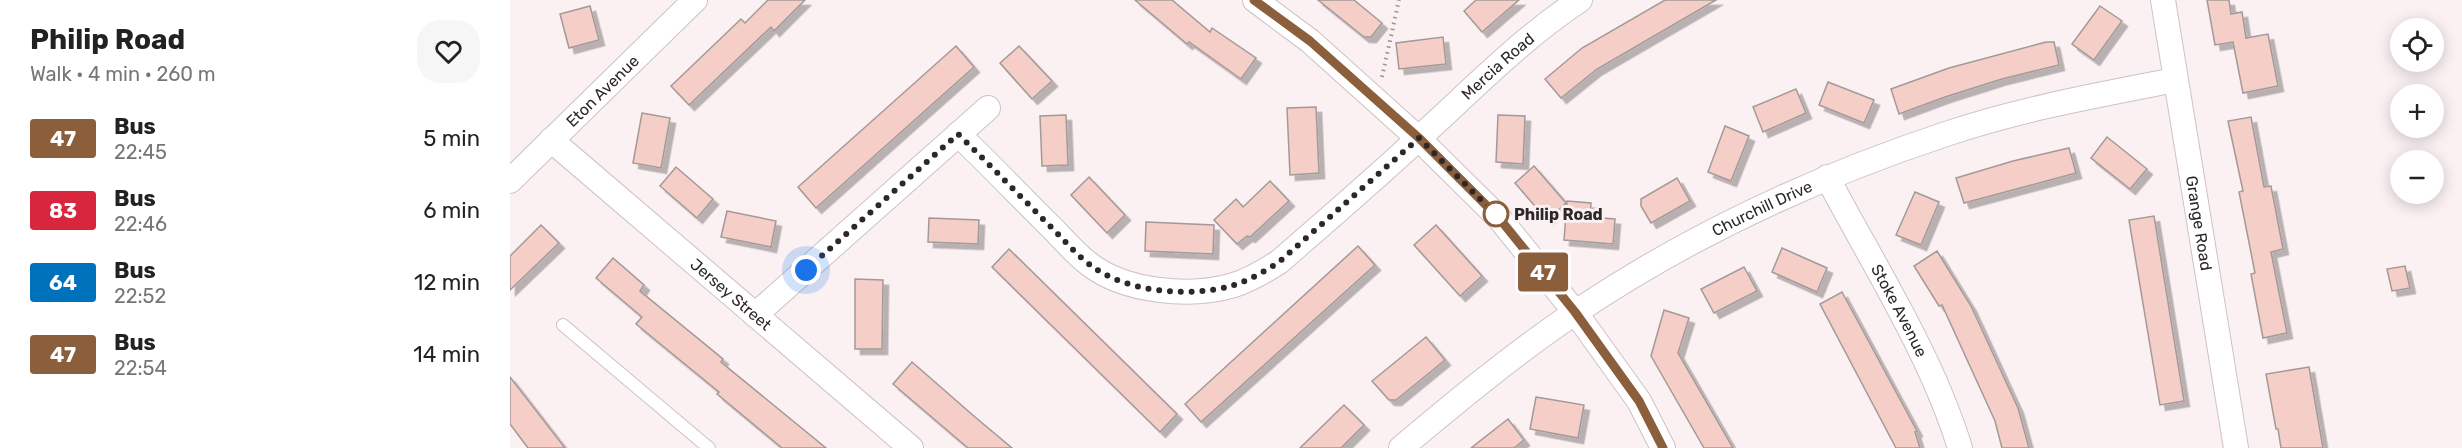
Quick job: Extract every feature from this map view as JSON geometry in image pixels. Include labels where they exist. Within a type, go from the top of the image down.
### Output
[{"type":"street","points":[[1254,0],[1310,41],[1419,138],[1499,218],[1575,312],[1639,401],[1663,448]]},
{"type":"street","name":"Mercia Road","points":[[958,134],[1089,265],[1122,281],[1154,289],[1187,292],[1235,285],[1279,262],[1535,32],[1580,0]]},
{"type":"street","name":"Grange Road","points":[[2163,0],[2236,448]]},
{"type":"street","name":"Eton Avenue","points":[[510,181],[681,5]]},
{"type":"street","name":"Churchill Drive","points":[[1401,448],[1461,397],[1575,312],[1682,247],[1827,177],[1958,130],[2053,104],[2175,80]]},
{"type":"street","points":[[755,315],[988,108]]},
{"type":"street","name":"Jersey Street","points":[[551,140],[911,448]]},
{"type":"street","name":"Stoke Avenue","points":[[1827,177],[1925,359],[1952,422],[1960,448]]},
{"type":"lane","points":[[562,325],[709,448]]},
{"type":"path","points":[[1377,101],[1399,0]]},
{"type":"building","points":[[768,0],[805,0],[774,31],[771,27],[689,105],[671,86],[741,19],[745,23]]},
{"type":"building","points":[[1135,0],[1172,0],[1210,32],[1212,28],[1256,58],[1241,79],[1189,42],[1187,44]]},
{"type":"building","points":[[1318,0],[1354,0],[1382,23],[1371,37],[1364,37]]},
{"type":"building","points":[[1476,0],[1519,0],[1482,32],[1464,11]]},
{"type":"building","points":[[1665,0],[1716,0],[1597,69],[1561,98],[1545,79],[1582,48]]},
{"type":"building","points":[[2207,0],[2229,0],[2231,14],[2242,12],[2246,38],[2268,34],[2278,86],[2243,93],[2233,42],[2215,45]]},
{"type":"building","points":[[590,6],[599,40],[569,48],[560,14]]},
{"type":"building","points":[[2100,6],[2122,21],[2094,60],[2072,44]]},
{"type":"building","points":[[1443,37],[1446,64],[1399,69],[1396,43]]},
{"type":"building","points":[[2046,42],[2054,42],[2059,65],[2002,79],[1899,114],[1891,89],[1949,68]]},
{"type":"building","points":[[956,46],[974,67],[816,208],[798,187]]},
{"type":"building","points":[[1019,46],[1052,81],[1032,99],[1000,63]]},
{"type":"building","points":[[1828,82],[1874,100],[1864,123],[1819,105]]},
{"type":"building","points":[[1796,89],[1806,113],[1763,132],[1753,107]]},
{"type":"building","points":[[1316,107],[1319,173],[1290,175],[1287,108]]},
{"type":"building","points":[[642,113],[670,118],[661,168],[633,163]]},
{"type":"building","points":[[1066,115],[1068,165],[1042,166],[1040,116]]},
{"type":"building","points":[[1498,115],[1525,116],[1523,164],[1496,162]]},
{"type":"building","points":[[2251,117],[2264,187],[2271,186],[2283,249],[2271,252],[2287,333],[2263,338],[2251,274],[2255,273],[2239,192],[2243,191],[2228,121]]},
{"type":"building","points":[[1725,126],[1749,136],[1731,181],[1708,172]]},
{"type":"building","points":[[2107,137],[2147,169],[2130,189],[2091,158]]},
{"type":"building","points":[[2069,148],[2076,173],[1964,203],[1956,178],[2013,161]]},
{"type":"building","points":[[1534,166],[1566,203],[1547,220],[1515,183]]},
{"type":"building","points":[[676,167],[713,199],[697,218],[660,186]]},
{"type":"building","points":[[1089,177],[1125,215],[1107,233],[1071,195]]},
{"type":"building","points":[[1677,178],[1690,201],[1651,223],[1641,206],[1641,199]]},
{"type":"building","points":[[1270,181],[1289,201],[1250,237],[1247,236],[1237,244],[1214,220],[1236,199],[1243,207]]},
{"type":"building","points":[[1915,192],[1939,202],[1921,245],[1896,235]]},
{"type":"building","points":[[1567,201],[1591,203],[1590,217],[1615,219],[1613,244],[1564,240]]},
{"type":"building","points":[[727,211],[776,221],[771,247],[721,237]]},
{"type":"building","points":[[2154,216],[2184,401],[2160,405],[2129,220]]},
{"type":"building","points":[[929,218],[979,220],[978,244],[928,242]]},
{"type":"building","points":[[1146,222],[1214,225],[1213,254],[1145,251]]},
{"type":"building","points":[[541,225],[559,243],[510,290],[510,256]]},
{"type":"building","points":[[1436,225],[1482,276],[1460,296],[1414,245]]},
{"type":"building","points":[[1358,246],[1375,265],[1201,422],[1185,404]]},
{"type":"building","points":[[1782,248],[1827,268],[1817,292],[1772,272]]},
{"type":"building","points":[[1009,249],[1177,414],[1160,432],[992,267]]},
{"type":"building","points":[[1937,251],[1971,306],[2018,408],[2029,448],[2002,448],[1995,421],[1942,305],[1939,306],[1914,266]]},
{"type":"building","points":[[613,258],[644,285],[640,291],[723,359],[721,362],[826,448],[782,448],[717,394],[719,392],[636,324],[642,317],[596,278]]},
{"type":"building","points":[[2405,266],[2410,288],[2392,291],[2387,269]]},
{"type":"building","points":[[1744,267],[1757,291],[1714,313],[1701,289]]},
{"type":"building","points":[[855,279],[883,280],[882,349],[855,349]]},
{"type":"building","points":[[1842,292],[1917,431],[1915,432],[1920,448],[1896,448],[1820,304]]},
{"type":"building","points":[[1664,310],[1689,318],[1678,353],[1733,448],[1704,448],[1651,356]]},
{"type":"building","points":[[1426,337],[1445,360],[1396,400],[1389,400],[1372,381]]},
{"type":"building","points":[[912,362],[1012,448],[968,448],[893,384]]},
{"type":"building","points":[[2309,367],[2323,448],[2281,448],[2266,374]]},
{"type":"building","points":[[510,377],[565,448],[528,448],[510,424]]},
{"type":"building","points":[[1536,397],[1584,405],[1578,438],[1530,429]]},
{"type":"building","points":[[1344,405],[1364,425],[1341,448],[1300,448]]},
{"type":"building","points":[[1508,419],[1524,440],[1514,448],[1471,448]]},
{"type":"bus line","name":"47","points":[[1254,0],[1310,41],[1419,138],[1499,218],[1575,312],[1639,401],[1663,448]]},
{"type":"place","name":"Philip Road","points":[[1496,214]]},
{"type":"route","points":[[806,270],[958,134],[1089,265],[1122,281],[1154,289],[1187,292],[1210,290],[1235,285],[1259,274],[1279,262],[1419,138],[1499,218],[1496,214]]}]
